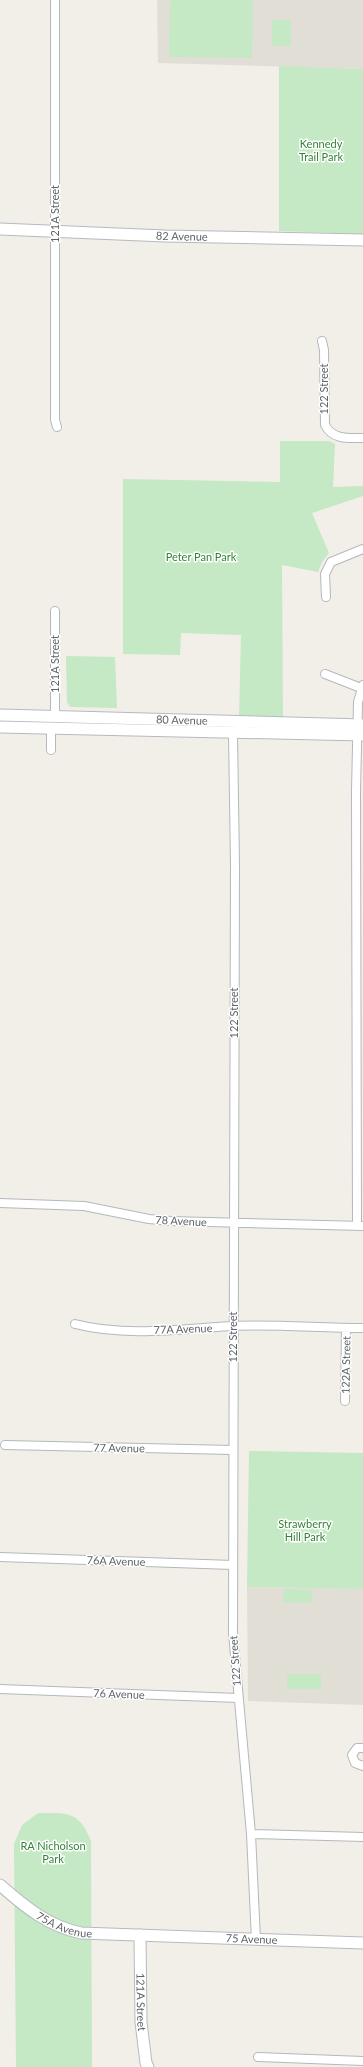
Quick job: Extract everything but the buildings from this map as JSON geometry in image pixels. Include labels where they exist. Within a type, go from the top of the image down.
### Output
[{"type":"street","name":"121A Street","points":[[55,0],[54,231],[55,420],[57,427]]},
{"type":"street","name":"82 Avenue","points":[[0,229],[165,236],[363,240]]},
{"type":"street","name":"122 Street","points":[[322,341],[324,350],[324,422],[332,434],[344,438],[363,438]]},
{"type":"street","points":[[326,597],[326,574],[331,562],[363,549]]},
{"type":"street","name":"121A Street","points":[[55,611],[55,717]]},
{"type":"street","points":[[325,674],[362,687],[358,702],[360,730],[360,1226]]},
{"type":"street","name":"80 Avenue","points":[[0,715],[137,719],[360,730]]},
{"type":"street","points":[[5,727],[18,721],[48,721],[55,717]]},
{"type":"street","points":[[51,750],[51,728],[62,722],[124,723],[137,719]]},
{"type":"street","name":"80 Avenue","points":[[5,727],[233,734],[360,730]]},
{"type":"street","name":"122 Street","points":[[233,734],[235,864],[233,1633],[251,1834],[256,1940]]},
{"type":"street","name":"78 Avenue","points":[[0,1203],[84,1206],[162,1221],[360,1226]]},
{"type":"street","name":"77A Avenue","points":[[75,1324],[94,1329],[180,1331],[234,1326],[363,1328]]},
{"type":"street","name":"122A Street","points":[[345,1401],[346,1328]]},
{"type":"street","name":"77 Avenue","points":[[5,1445],[233,1450]]},
{"type":"street","name":"76A Avenue","points":[[0,1557],[233,1565]]},
{"type":"street","name":"76 Avenue","points":[[0,1689],[238,1698]]},
{"type":"street","points":[[363,1748],[357,1748],[352,1755],[355,1763],[363,1766]]},
{"type":"street","points":[[251,1834],[363,1837]]},
{"type":"street","name":"75A Avenue","points":[[0,1885],[40,1918],[59,1927],[82,1933],[140,1935]]},
{"type":"street","name":"121A Street","points":[[140,1935],[140,2022],[146,2063],[148,2067]]},
{"type":"street","name":"75 Avenue","points":[[140,1935],[363,1943]]},
{"type":"street","points":[[258,2057],[363,2062]]},
{"type":"shaded area","points":[[157,0],[363,0],[363,69],[158,63]]},
{"type":"shaded area","points":[[247,1587],[363,1589],[363,1705],[248,1701]]},
{"type":"green space","points":[[170,0],[253,0],[252,58],[169,57]]},
{"type":"green space","points":[[272,20],[291,20],[291,46],[272,46]]},
{"type":"green space","name":"Kennedy Trail Park","points":[[279,66],[363,69],[363,234],[279,231]]},
{"type":"green space","name":"Peter Pan Park","points":[[280,441],[329,441],[335,444],[333,487],[363,486],[363,496],[312,513],[329,553],[322,562],[318,572],[282,565],[283,720],[239,719],[241,635],[181,633],[180,655],[123,654],[123,479],[280,482]]},
{"type":"green space","points":[[66,656],[115,657],[117,708],[70,707],[67,702]]},
{"type":"green space","name":"Strawberry Hill Park","points":[[249,1451],[363,1453],[363,1589],[247,1587]]},
{"type":"green space","points":[[284,1589],[312,1590],[311,1603],[283,1602]]},
{"type":"green space","points":[[287,1674],[321,1674],[321,1689],[287,1689]]},
{"type":"green space","name":"RA Nicholson Park","points":[[38,1813],[70,1815],[82,1824],[91,1841],[92,2067],[16,2067],[14,1844],[22,1825]]}]
